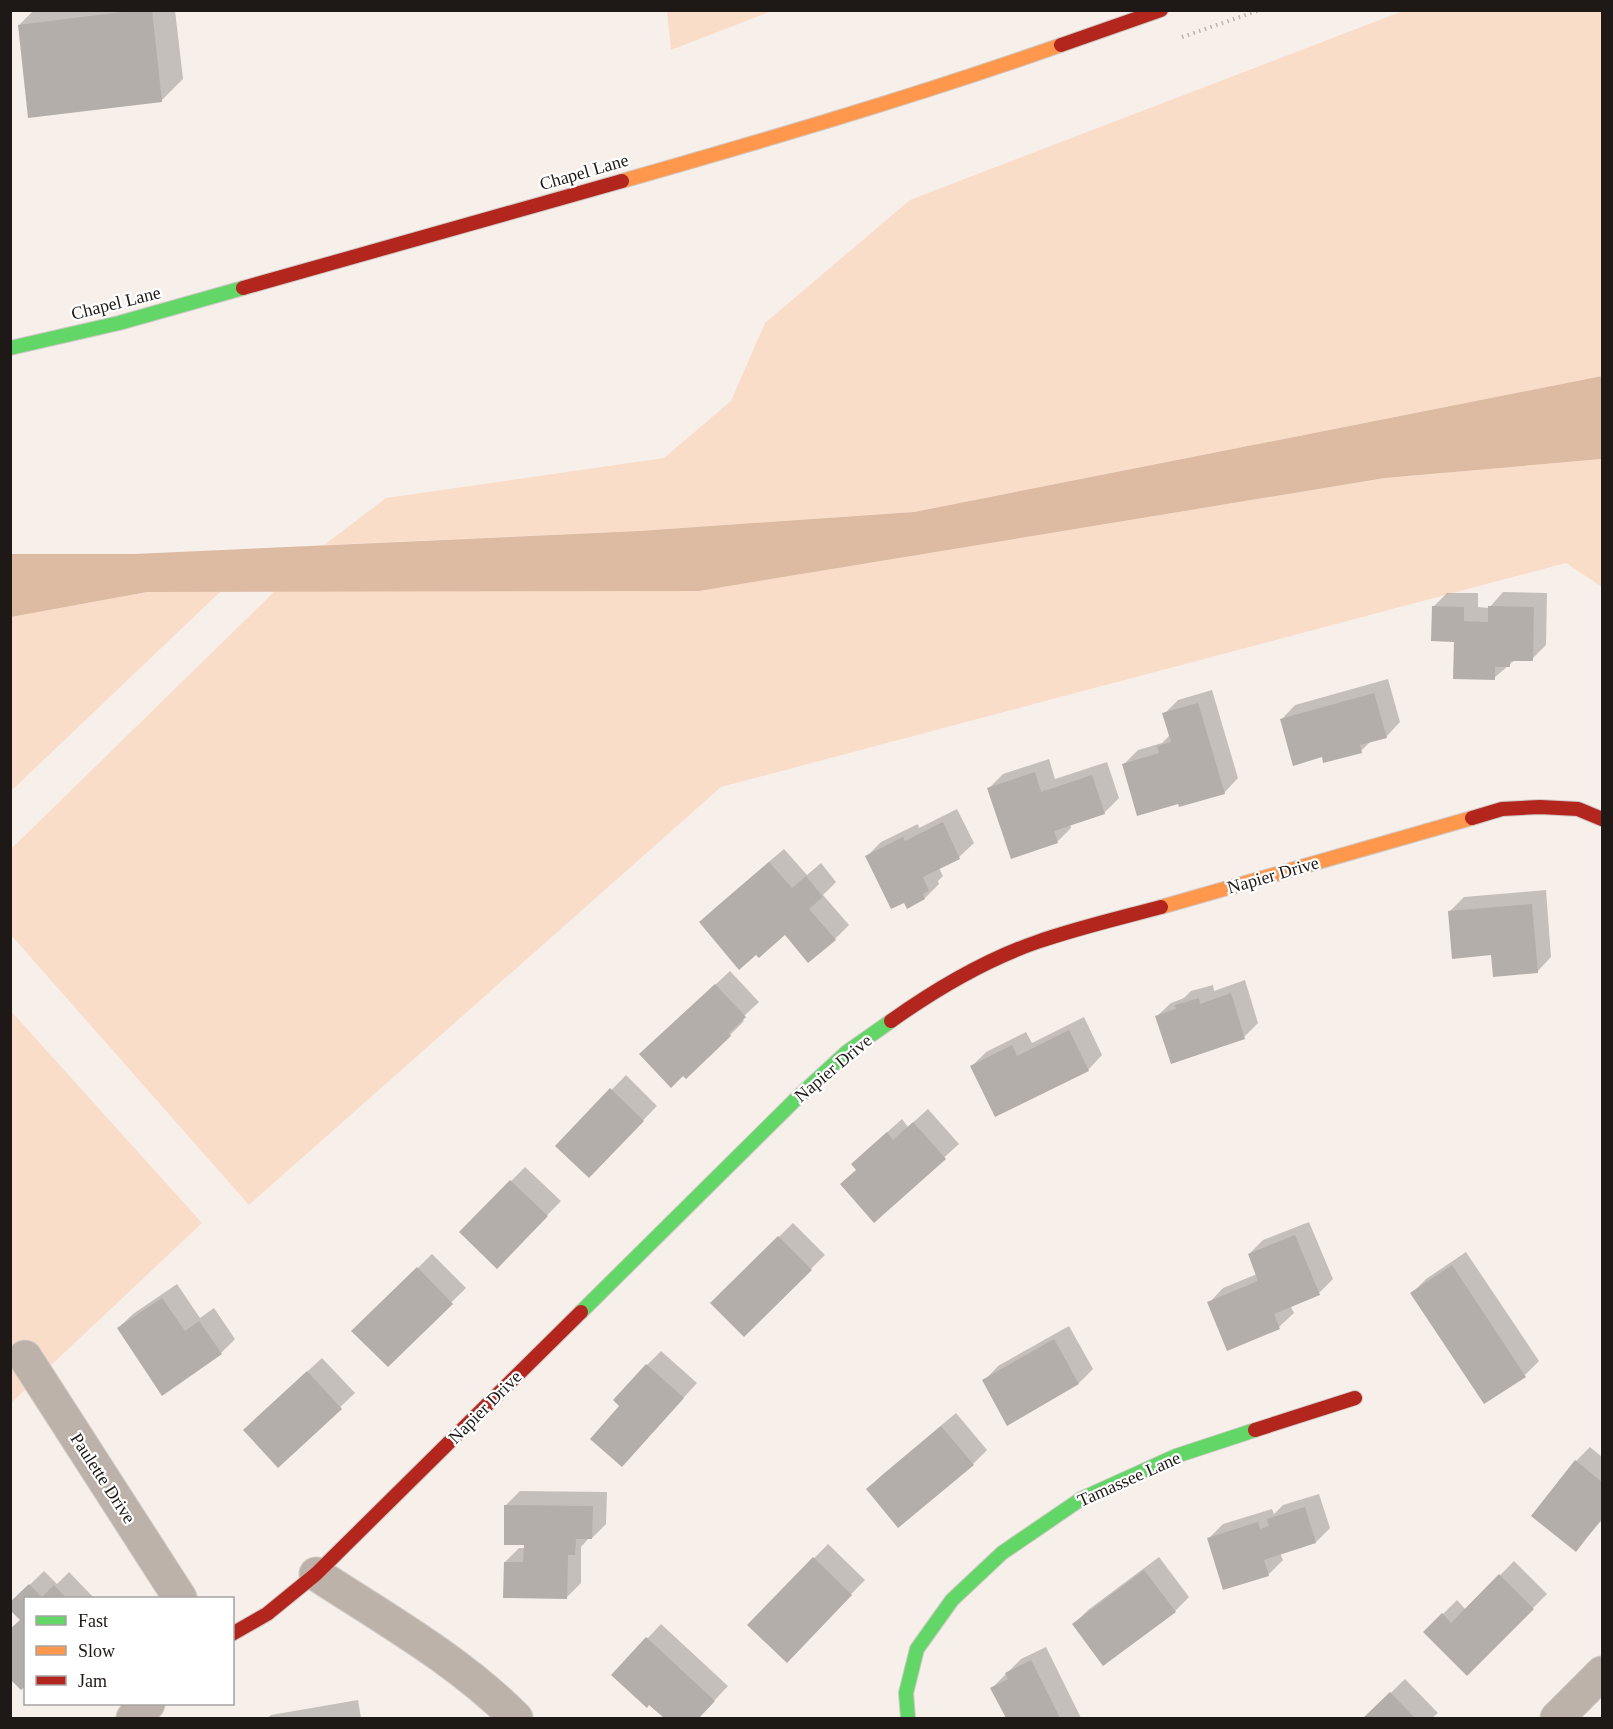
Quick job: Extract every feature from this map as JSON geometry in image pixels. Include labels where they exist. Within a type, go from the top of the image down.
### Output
[{"type":"street","name":"Chapel Lane","points":[[10,348],[119,323],[766,140],[977,75],[1161,10]]},
{"type":"street","name":"Napier Drive","points":[[234,1633],[267,1614],[316,1574],[797,1098],[847,1052],[914,1005],[984,964],[1037,942],[1502,809],[1540,807],[1578,809],[1602,819]]},
{"type":"street","name":"Paulette Drive","points":[[25,1357],[179,1597]]},
{"type":"street","name":"Tamassee Lane","points":[[908,1719],[906,1693],[917,1649],[952,1600],[1002,1553],[1081,1499],[1165,1461],[1354,1398]]},
{"type":"street","points":[[316,1574],[445,1658],[498,1701],[516,1719]]},
{"type":"street","points":[[1557,1719],[1602,1673]]},
{"type":"street","points":[[133,1719],[147,1705]]},
{"type":"shaded area","points":[[667,10],[772,11],[671,50]]},
{"type":"shaded area","points":[[1403,11],[1602,11],[1602,376],[914,512],[639,531],[324,545],[386,498],[664,458],[731,401],[765,323],[910,200]]},
{"type":"shaded area","points":[[1602,376],[1602,459],[1385,478],[699,591],[147,592],[11,617],[11,554],[134,554],[639,531],[914,512]]},
{"type":"shaded area","points":[[1602,459],[1602,587],[1566,563],[721,787],[249,1205],[11,935],[10,850],[275,591],[699,591],[1385,478]]},
{"type":"shaded area","points":[[147,592],[220,592],[11,791],[11,617]]},
{"type":"shaded area","points":[[10,1010],[202,1223],[11,1403],[10,1403]]},
{"type":"building","points":[[152,10],[162,102],[28,118],[18,25]]},
{"type":"building","points":[[1432,606],[1464,607],[1464,621],[1488,622],[1488,606],[1534,607],[1533,661],[1510,661],[1510,667],[1495,667],[1495,680],[1453,679],[1454,642],[1431,641]]},
{"type":"building","points":[[1374,693],[1387,738],[1360,745],[1362,753],[1323,763],[1322,757],[1293,766],[1280,719]]},
{"type":"building","points":[[1198,703],[1225,794],[1137,816],[1122,764],[1159,753],[1157,746],[1171,742],[1162,713]]},
{"type":"building","points":[[1035,772],[1041,792],[1092,775],[1105,814],[1054,831],[1058,843],[1011,859],[987,788]]},
{"type":"building","points":[[943,822],[960,859],[923,877],[929,891],[923,894],[925,899],[907,909],[904,903],[891,909],[865,856],[903,837],[905,841]]},
{"type":"building","points":[[769,862],[792,888],[806,876],[823,897],[809,909],[836,940],[808,963],[785,935],[759,958],[756,955],[739,970],[699,922]]},
{"type":"building","points":[[1532,904],[1538,973],[1493,977],[1491,955],[1452,959],[1448,911]]},
{"type":"building","points":[[715,984],[746,1017],[729,1033],[731,1036],[686,1079],[683,1076],[671,1088],[639,1054]]},
{"type":"building","points":[[1231,993],[1245,1039],[1171,1064],[1155,1016],[1176,1009],[1175,1005],[1199,998],[1200,1004]]},
{"type":"building","points":[[1069,1030],[1089,1071],[995,1117],[970,1066],[1012,1045],[1017,1056]]},
{"type":"building","points":[[610,1088],[644,1121],[589,1178],[555,1146]]},
{"type":"building","points":[[913,1122],[946,1159],[874,1223],[840,1184],[856,1170],[851,1164],[887,1132],[893,1140]]},
{"type":"building","points":[[510,1180],[548,1216],[497,1269],[459,1232]]},
{"type":"building","points":[[1295,1235],[1320,1295],[1274,1314],[1280,1329],[1227,1351],[1207,1302],[1258,1281],[1248,1254]]},
{"type":"building","points":[[778,1236],[812,1270],[744,1337],[710,1303]]},
{"type":"building","points":[[1452,1265],[1526,1377],[1484,1404],[1410,1293]]},
{"type":"building","points":[[417,1267],[453,1304],[388,1367],[351,1331]]},
{"type":"building","points":[[162,1298],[185,1331],[199,1321],[222,1354],[162,1396],[117,1328]]},
{"type":"building","points":[[1054,1339],[1079,1384],[1007,1426],[982,1380]]},
{"type":"building","points":[[646,1364],[684,1398],[622,1467],[590,1439],[619,1406],[613,1400]]},
{"type":"building","points":[[307,1371],[342,1409],[278,1468],[243,1430]]},
{"type":"building","points":[[941,1426],[974,1465],[898,1528],[866,1489]]},
{"type":"building","points":[[1575,1460],[1602,1482],[1602,1518],[1576,1552],[1531,1516]]},
{"type":"building","points":[[504,1505],[593,1506],[592,1539],[576,1539],[575,1555],[568,1555],[567,1599],[503,1598],[504,1562],[523,1562],[524,1545],[504,1545]]},
{"type":"building","points":[[1305,1507],[1316,1543],[1264,1560],[1269,1576],[1223,1590],[1207,1538],[1258,1522],[1260,1529],[1269,1526],[1267,1519]]},
{"type":"building","points":[[813,1557],[852,1595],[787,1663],[747,1625]]},
{"type":"building","points":[[1144,1570],[1176,1612],[1103,1666],[1072,1624]]},
{"type":"building","points":[[1499,1574],[1534,1609],[1467,1676],[1423,1632],[1442,1613],[1451,1623]]},
{"type":"building","points":[[29,1584],[42,1597],[24,1597],[24,1688],[21,1690],[10,1679],[10,1629],[20,1620],[10,1610],[10,1602]]},
{"type":"building","points":[[54,1585],[65,1597],[42,1597]]},
{"type":"building","points":[[646,1637],[715,1701],[699,1718],[664,1718],[649,1705],[647,1708],[611,1675]]},
{"type":"building","points":[[1031,1660],[1060,1718],[1006,1718],[990,1688],[1008,1679],[1005,1673]]},
{"type":"building","points":[[1390,1692],[1415,1718],[1363,1718]]},
{"type":"traffic: fast","points":[[10,348],[119,323],[243,288]]},
{"type":"traffic: fast","points":[[581,1312],[797,1098],[847,1052],[891,1021]]},
{"type":"traffic: fast","points":[[908,1718],[906,1693],[917,1649],[952,1600],[1002,1553],[1081,1499],[1176,1456],[1255,1430]]},
{"type":"traffic: slow","points":[[622,181],[952,82],[1061,45]]},
{"type":"traffic: slow","points":[[1161,907],[1472,818]]},
{"type":"traffic: jam","points":[[1061,45],[1161,10]]},
{"type":"traffic: jam","points":[[243,288],[622,181]]},
{"type":"traffic: jam","points":[[1472,818],[1502,809],[1540,807],[1578,809],[1602,819]]},
{"type":"traffic: jam","points":[[891,1021],[961,976],[999,957],[1067,932],[1161,907]]},
{"type":"traffic: jam","points":[[234,1633],[267,1614],[316,1574],[581,1312]]},
{"type":"traffic: jam","points":[[1255,1430],[1355,1398]]}]
